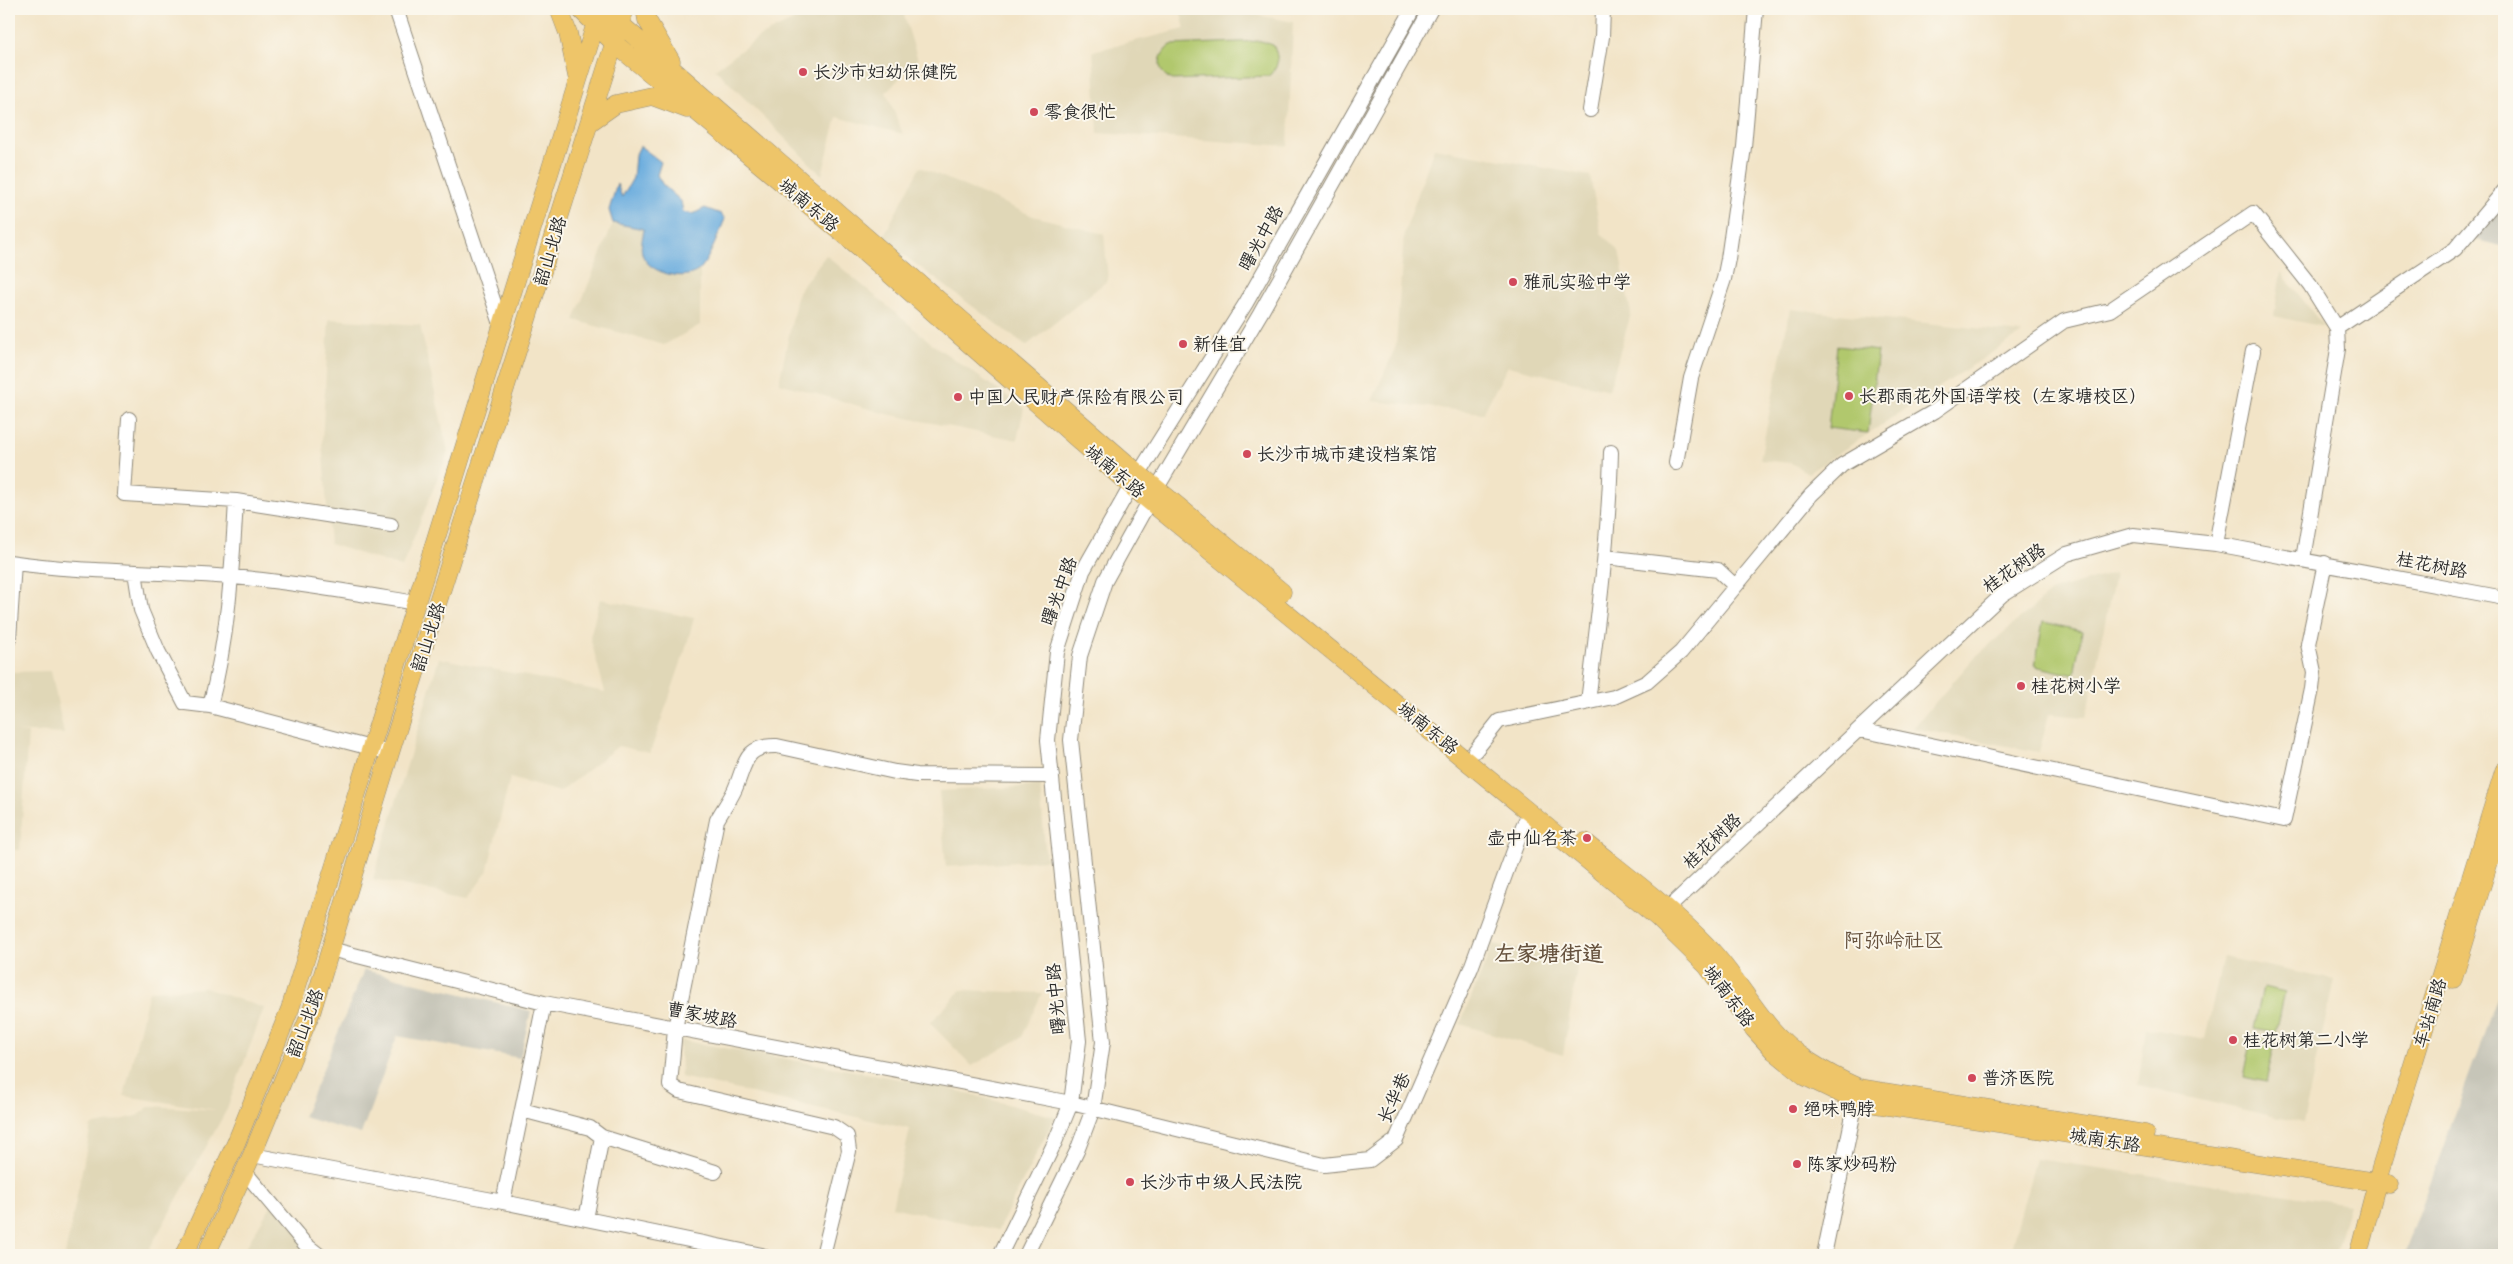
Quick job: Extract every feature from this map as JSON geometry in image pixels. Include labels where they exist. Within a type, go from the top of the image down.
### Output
[{"type":"main road","points":[[559,9],[564,20],[573,54],[576,85]]},
{"type":"main road","name":"城南东路","points":[[580,9],[600,14],[623,16],[679,74],[1135,480]]},
{"type":"main road","points":[[646,9],[647,20],[679,74]]},
{"type":"main road","name":"韶山北路","points":[[184,1255],[236,1144],[290,1009],[576,85],[600,14]]},
{"type":"main road","name":"城南东路","points":[[600,14],[614,43],[1135,480],[1474,751],[1662,913],[1707,966],[1754,1029],[1774,1051],[1806,1077],[1856,1101],[2385,1178]]},
{"type":"main road","name":"韶山北路","points":[[206,1255],[252,1155],[312,1010],[390,753],[623,16]]},
{"type":"main road","points":[[589,123],[616,104],[652,96],[700,114]]},
{"type":"main road","name":"城南东路","points":[[1153,494],[1530,812],[1710,948],[1783,1041],[1808,1061],[1859,1088],[2385,1178]]},
{"type":"main road","name":"车站南路","points":[[2370,1255],[2385,1178],[2504,771]]},
{"type":"main road","name":"车站南路","points":[[2358,1255],[2504,813]]},
{"type":"street","points":[[396,9],[502,327]]},
{"type":"street","name":"曙光中路","points":[[1000,1255],[1055,1142],[1070,1103],[1079,1041],[1048,740],[1057,652],[1083,571],[1135,480],[1246,303],[1412,9]]},
{"type":"street","name":"曙光中路","points":[[1026,1255],[1077,1151],[1093,1109],[1103,1042],[1071,740],[1080,656],[1105,581],[1153,494],[1260,314],[1431,9]]},
{"type":"street","points":[[1590,110],[1602,36],[1603,9]]},
{"type":"street","points":[[1676,463],[1691,378],[1724,279],[1728,259],[1744,147],[1756,9]]},
{"type":"street","points":[[2337,328],[2455,249],[2504,191]]},
{"type":"street","points":[[1474,751],[1499,721],[1614,697],[1647,682],[1681,652],[1811,495],[1842,465],[1935,411],[2064,321],[2110,310],[2253,213],[2310,284],[2337,328],[2338,349],[2303,558]]},
{"type":"street","points":[[2216,544],[2253,351]]},
{"type":"street","points":[[129,419],[124,494],[236,501],[391,525]]},
{"type":"street","points":[[1588,702],[1610,504],[1611,452]]},
{"type":"street","points":[[210,706],[222,662],[232,577],[236,501]]},
{"type":"street","name":"桂花树路","points":[[1662,913],[1860,730],[2003,594],[2067,554],[2133,535],[2216,544],[2303,558],[2504,598]]},
{"type":"street","points":[[1605,557],[1718,570],[1735,586]]},
{"type":"street","points":[[9,639],[12,563],[45,568],[232,577],[306,585],[416,602]]},
{"type":"street","points":[[1860,730],[2284,820],[2312,689],[2314,672],[2308,644],[2325,563]]},
{"type":"street","points":[[135,572],[141,610],[158,651],[185,702],[210,706],[371,746],[390,753]]},
{"type":"street","points":[[823,1255],[849,1151],[847,1136],[834,1127],[679,1091],[670,1085],[675,1029],[717,820],[730,800],[743,764],[756,749],[763,746],[777,746],[894,772],[917,775],[1052,776]]},
{"type":"street","name":"长华巷","points":[[1070,1103],[1324,1165],[1370,1160],[1396,1140],[1471,968],[1523,826],[1530,812]]},
{"type":"street","name":"曹家坡路","points":[[330,948],[544,1003],[1070,1103]]},
{"type":"street","points":[[503,1202],[544,1003]]},
{"type":"street","points":[[1824,1255],[1856,1101]]},
{"type":"street","points":[[522,1110],[590,1128],[602,1137],[716,1172]]},
{"type":"street","points":[[586,1219],[602,1137]]},
{"type":"street","points":[[252,1155],[503,1202],[762,1255]]},
{"type":"street","points":[[244,1171],[305,1244],[319,1255]]},
{"type":"shaded area","points":[[818,9],[902,9],[918,60],[886,92],[903,134],[837,117],[822,175],[715,69],[761,36]]},
{"type":"shaded area","points":[[1180,9],[1226,9],[1293,22],[1288,146],[1098,133],[1093,51],[1185,29]]},
{"type":"shaded area","name":"雅礼实验中学","points":[[1434,148],[1590,176],[1601,233],[1619,251],[1631,313],[1609,390],[1508,366],[1483,413],[1372,401],[1396,346],[1404,234]]},
{"type":"shaded area","points":[[920,167],[1033,216],[1104,234],[1108,280],[1026,346],[882,239]]},
{"type":"shaded area","points":[[2504,205],[2504,247],[2473,239]]},
{"type":"shaded area","points":[[613,223],[644,229],[641,252],[685,277],[700,269],[700,325],[664,345],[574,320]]},
{"type":"shaded area","points":[[826,255],[935,346],[1024,408],[1017,440],[887,414],[779,383],[798,292]]},
{"type":"shaded area","points":[[2281,272],[2324,327],[2274,316]]},
{"type":"shaded area","name":"长郡雨花外国语学校（左家塘校区）","points":[[1790,309],[2022,333],[1808,473],[1791,463],[1760,460]]},
{"type":"shaded area","points":[[329,319],[420,325],[448,452],[402,567],[330,544],[322,443]]},
{"type":"shaded area","name":"桂花树小学","points":[[2115,573],[2086,717],[2049,714],[2039,752],[1913,728],[1974,658],[2052,591]]},
{"type":"shaded area","points":[[600,599],[694,618],[685,651],[650,753],[618,746],[560,792],[510,778],[487,872],[468,898],[373,879],[439,658],[605,692],[590,637]]},
{"type":"shaded area","points":[[51,671],[64,734],[15,731],[28,733],[20,850],[9,850],[9,672]]},
{"type":"shaded area","points":[[1040,786],[1046,860],[946,867],[939,791]]},
{"type":"shaded area","points":[[1493,944],[1578,962],[1563,1055],[1460,1024]]},
{"type":"shaded area","name":"桂花树第二小学","points":[[2223,957],[2334,980],[2303,1123],[2138,1086],[2146,1028],[2205,1039]]},
{"type":"shaded area","points":[[364,970],[531,1011],[520,1058],[397,1036],[361,1134],[303,1117]]},
{"type":"shaded area","points":[[2504,979],[2504,1255],[2404,1255]]},
{"type":"shaded area","points":[[205,988],[264,1008],[226,1111],[146,1255],[65,1255],[91,1126],[137,1116],[150,1106],[218,1110],[124,1096],[149,991]]},
{"type":"shaded area","points":[[961,990],[1042,993],[1022,1037],[972,1066],[930,1023]]},
{"type":"shaded area","points":[[680,1040],[944,1087],[1055,1117],[998,1230],[892,1207],[910,1129],[681,1077]]},
{"type":"shaded area","points":[[2036,1159],[2349,1204],[2335,1255],[1982,1255],[1983,1249],[2010,1251]]},
{"type":"shaded area","points":[[272,1204],[319,1255],[241,1255]]},
{"type":"green space","points":[[1261,41],[1273,45],[1276,53],[1277,62],[1275,69],[1268,76],[1173,80],[1163,73],[1160,64],[1163,54],[1171,45]]},
{"type":"green space","points":[[1837,346],[1878,351],[1868,433],[1828,428]]},
{"type":"green space","points":[[2043,622],[2082,631],[2074,675],[2035,666]]},
{"type":"green space","points":[[2263,987],[2285,992],[2276,1033],[2254,1029]]},
{"type":"green space","points":[[2252,1037],[2275,1042],[2266,1082],[2244,1077]]},
{"type":"water","points":[[640,146],[661,162],[657,175],[663,185],[681,201],[683,212],[693,214],[705,208],[721,214],[725,219],[708,258],[695,273],[677,276],[659,271],[645,260],[642,253],[641,244],[644,229],[613,223],[609,210],[617,184],[622,197],[633,178],[635,156]]},
{"type":"place","name":"长沙市妇幼保健院","points":[[803,72]]},
{"type":"place","name":"零食很忙","points":[[1034,112]]},
{"type":"place","name":"雅礼实验中学","points":[[1513,282]]},
{"type":"place","name":"新佳宜","points":[[1183,344]]},
{"type":"place","name":"长郡雨花外国语学校（左家塘校区）","points":[[1849,396]]},
{"type":"place","name":"中国人民财产保险有限公司","points":[[958,397]]},
{"type":"place","name":"长沙市城市建设档案馆","points":[[1247,454]]},
{"type":"place","name":"桂花树小学","points":[[2021,686]]},
{"type":"place","name":"壶中仙名茶","points":[[1587,838]]},
{"type":"place","name":"桂花树第二小学","points":[[2233,1040]]},
{"type":"place","name":"普济医院","points":[[1972,1078]]},
{"type":"place","name":"绝味鸭脖","points":[[1793,1109]]},
{"type":"place","name":"陈家炒码粉","points":[[1797,1164]]},
{"type":"place","name":"长沙市中级人民法院","points":[[1130,1182]]},
{"type":"district","name":"阿弥岭社区","points":[[1894,940]]},
{"type":"district","name":"左家塘街道","points":[[1549,953]]}]
